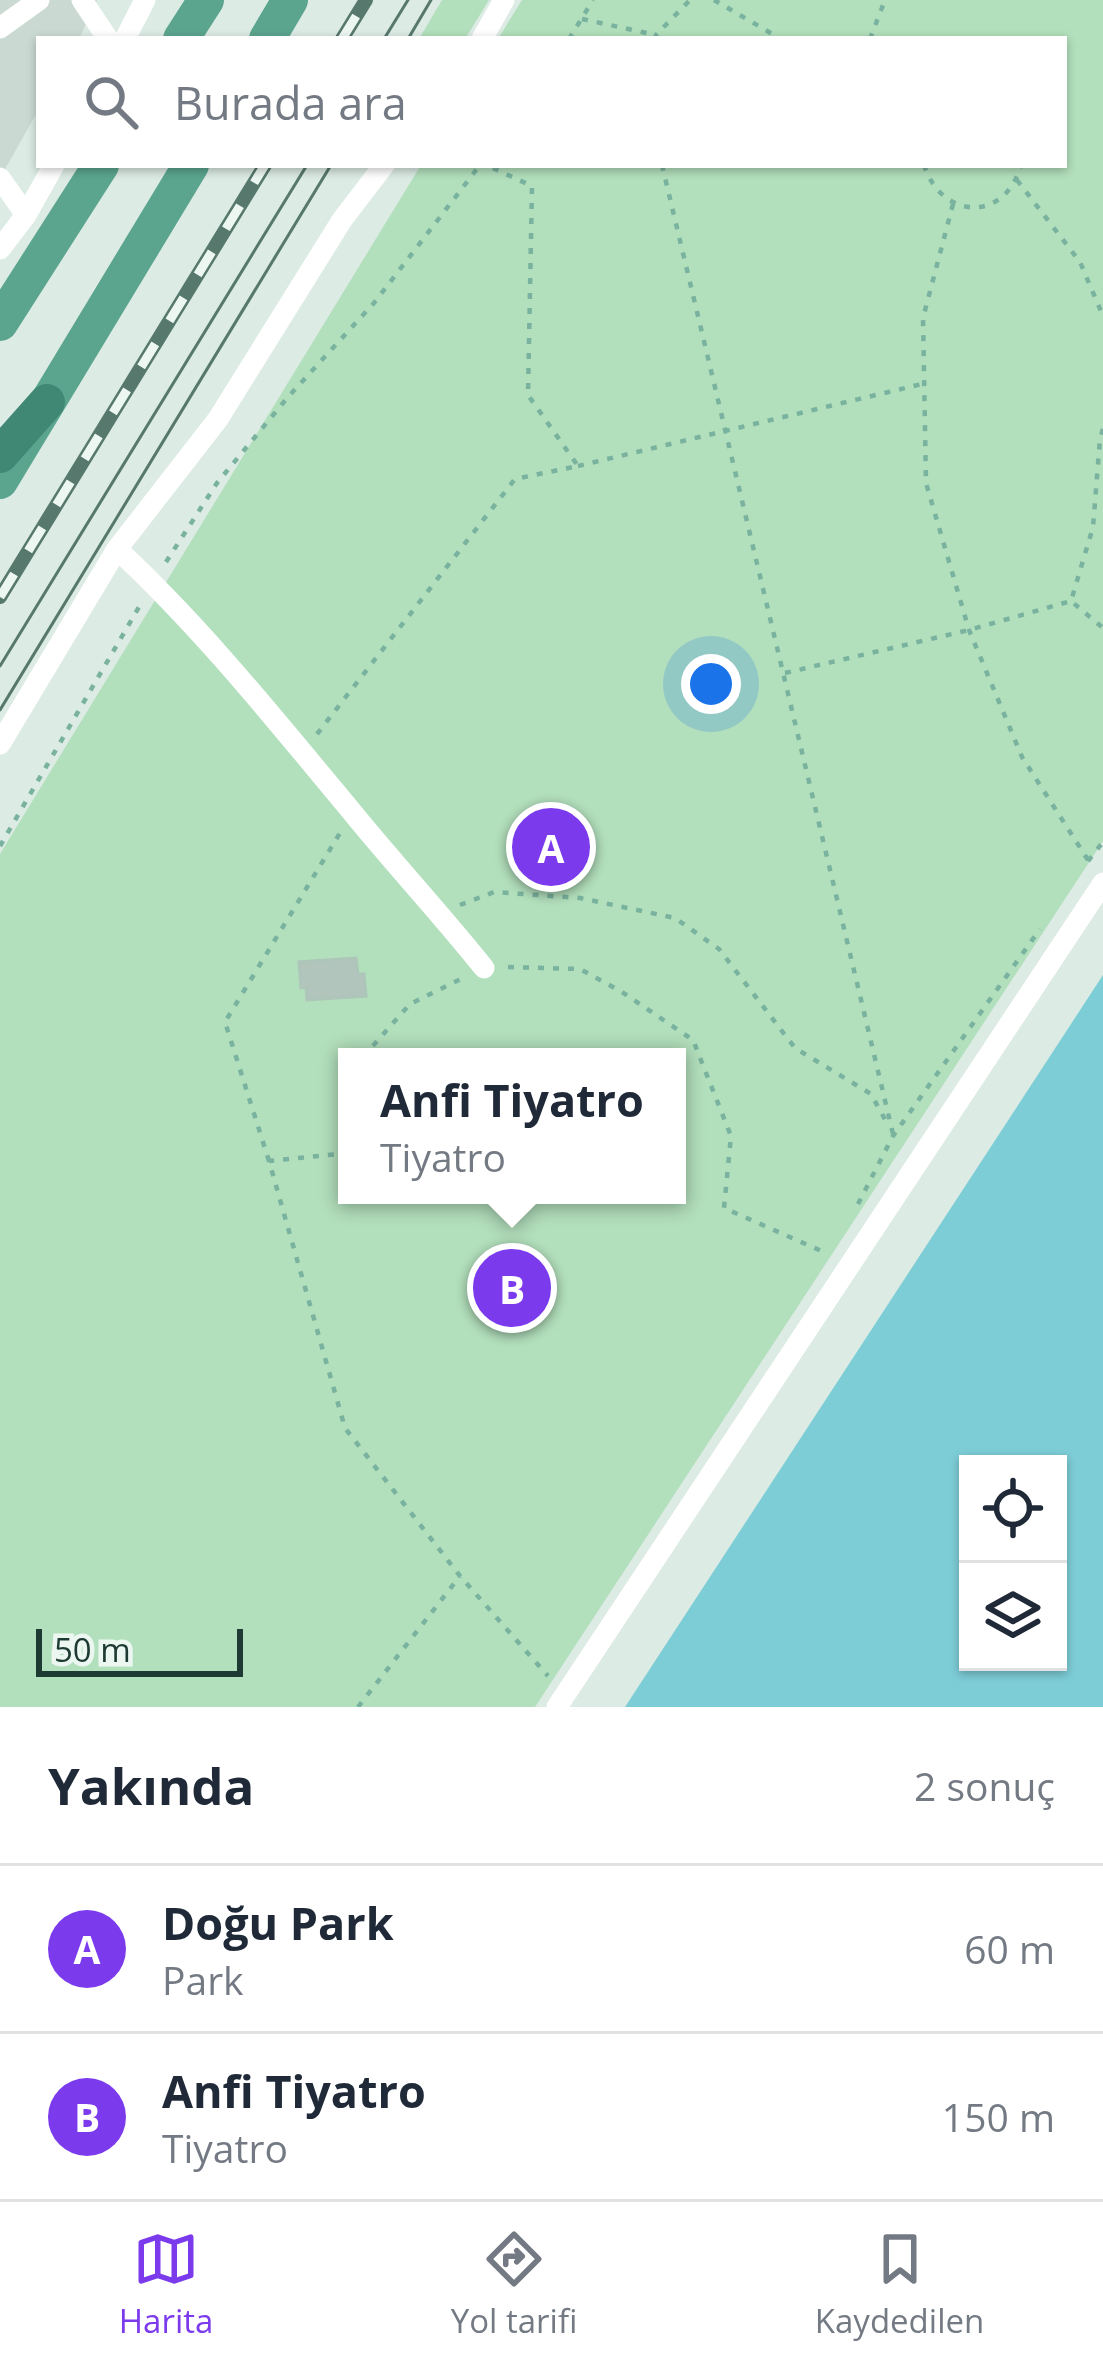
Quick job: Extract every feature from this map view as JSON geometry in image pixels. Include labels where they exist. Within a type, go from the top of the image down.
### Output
[{"type":"highway","points":[[0,454],[47,402]]},
{"type":"main road","points":[[183,36],[206,0]]},
{"type":"main road","points":[[269,36],[290,0]]},
{"type":"main road","points":[[0,323],[99,168]]},
{"type":"main road","points":[[0,481],[188,168]]},
{"type":"street","points":[[0,28],[39,0]]},
{"type":"street","points":[[82,0],[106,36]]},
{"type":"street","points":[[127,36],[145,0]]},
{"type":"street","points":[[484,36],[504,0]]},
{"type":"street","points":[[0,249],[52,168]]},
{"type":"street","points":[[0,744],[117,549],[218,419],[342,220],[382,168]]},
{"type":"street","points":[[0,178],[26,214]]},
{"type":"street","points":[[117,549],[304,751],[484,968]]},
{"type":"street","points":[[561,1701],[1103,883]]},
{"type":"path","points":[[570,36],[593,0]]},
{"type":"path","points":[[657,36],[691,0]]},
{"type":"path","points":[[714,0],[776,36]]},
{"type":"path","points":[[871,36],[885,0]]},
{"type":"path","points":[[582,19],[652,36]]},
{"type":"path","points":[[0,846],[152,583],[218,483],[374,303],[481,168]]},
{"type":"path","points":[[490,168],[532,186],[528,395],[578,466]]},
{"type":"path","points":[[440,913],[494,892],[580,898],[675,918],[719,949],[795,1048],[872,1094],[893,1136],[663,168]]},
{"type":"path","points":[[925,168],[939,195],[968,208],[997,201],[1017,180],[1020,168]]},
{"type":"path","points":[[1017,180],[1080,262],[1103,316]]},
{"type":"path","points":[[953,204],[923,318],[926,483],[969,630],[1022,757],[1089,861]]},
{"type":"path","points":[[304,751],[514,479],[924,384]]},
{"type":"path","points":[[1071,601],[1094,527],[1103,429]]},
{"type":"path","points":[[783,674],[1071,601]]},
{"type":"path","points":[[1071,601],[1103,628]]},
{"type":"path","points":[[352,812],[225,1022],[345,1428],[561,1701]]},
{"type":"path","points":[[371,1048],[410,1004],[484,968],[580,969],[693,1040],[731,1136],[724,1208],[831,1255]]},
{"type":"path","points":[[269,1161],[338,1154]]},
{"type":"path","points":[[358,1707],[460,1576]]},
{"type":"shaded area","points":[[0,0],[97,0],[80,36],[36,36],[36,114],[0,178]]},
{"type":"green space","points":[[442,0],[489,0],[467,36],[421,36]]},
{"type":"green space","points":[[522,0],[1103,0],[1103,841],[535,1707],[0,1707],[0,854],[419,168],[1067,168],[1067,36],[500,36]]},
{"type":"water","points":[[1103,975],[1103,1707],[625,1707]]},
{"type":"building","points":[[356,958],[358,974],[364,974],[366,996],[307,1000],[299,962]]},
{"type":"tram line","points":[[386,36],[408,0]]},
{"type":"tram line","points":[[410,36],[431,0]]},
{"type":"tram line","points":[[0,666],[305,168]]},
{"type":"tram line","points":[[0,710],[329,168]]},
{"type":"railway","points":[[344,36],[366,0]]},
{"type":"railway","points":[[0,597],[263,168]]},
{"type":"place","name":"Doğu Park","points":[[551,847]]},
{"type":"place","name":"Anfi Tiyatro","points":[[512,1288]]}]
